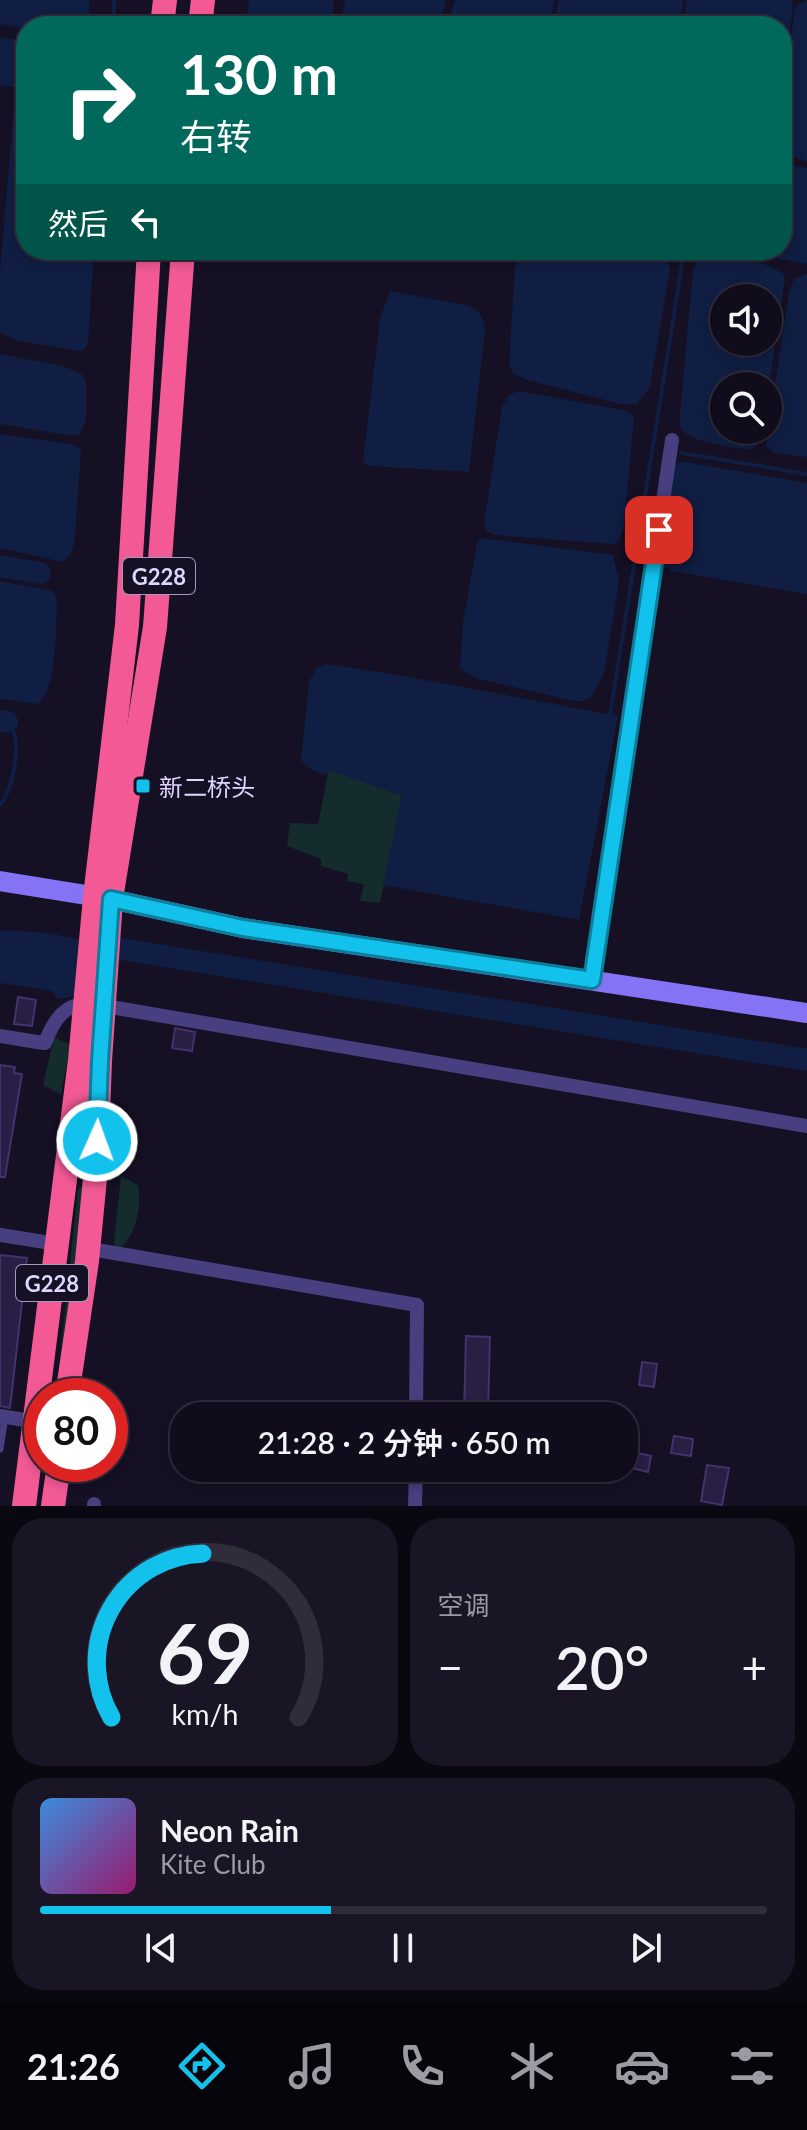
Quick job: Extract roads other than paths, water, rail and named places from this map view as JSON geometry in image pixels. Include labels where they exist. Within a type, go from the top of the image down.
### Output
[{"type":"highway","name":"G228","points":[[46,1506],[57,1244],[90,1060],[127,625],[148,260]]},
{"type":"highway","name":"G228","points":[[102,910],[155,627],[182,260]]},
{"type":"highway","name":"G228","points":[[70,1378],[87,1261],[96,1168],[90,1060]]},
{"type":"highway","name":"G228","points":[[46,1506],[53,1482]]},
{"type":"street","points":[[592,980],[672,440]]},
{"type":"street","points":[[0,881],[102,910],[243,928],[807,1013]]},
{"type":"street","points":[[0,1036],[44,1043],[67,1008],[74,1004],[93,1004],[807,1126]]},
{"type":"street","points":[[0,1235],[57,1244]]},
{"type":"street","points":[[81,1247],[417,1305],[416,1402]]},
{"type":"street","points":[[2,1416],[24,1420]]},
{"type":"street","points":[[415,1506],[416,1482]]},
{"type":"lane","points":[[0,1449],[2,1416]]},
{"type":"water","points":[[0,0],[89,0],[90,16],[16,16],[16,27],[0,24]]},
{"type":"water","points":[[249,0],[334,0],[332,16],[247,16]]},
{"type":"water","points":[[345,0],[446,0],[442,16],[343,16]]},
{"type":"water","points":[[455,0],[554,0],[552,16],[450,16]]},
{"type":"water","points":[[558,0],[683,0],[681,16],[556,16]]},
{"type":"water","points":[[687,0],[791,0],[793,10],[792,16],[685,16]]},
{"type":"water","points":[[807,1],[807,161],[792,157],[792,30],[798,4]]},
{"type":"water","points":[[0,37],[16,40],[16,87],[0,85]]},
{"type":"water","points":[[14,105],[16,260],[93,260],[88,343],[80,351],[19,341],[0,333],[0,272]]},
{"type":"water","points":[[792,165],[807,168],[807,264],[786,260],[792,260]]},
{"type":"water","points":[[515,260],[668,261],[670,269],[650,387],[637,404],[621,404],[527,380],[513,374],[509,363]]},
{"type":"water","points":[[697,260],[751,260],[772,267],[785,277],[782,297],[782,284],[710,284],[710,356],[773,356],[771,372],[710,372],[710,443],[691,436],[679,426],[693,270]]},
{"type":"water","points":[[807,274],[807,457],[774,453],[766,446],[782,444],[782,372],[777,372],[779,356],[782,356],[789,292],[794,279]]},
{"type":"water","points":[[390,291],[470,306],[482,319],[485,330],[469,472],[370,466],[363,462],[380,318]]},
{"type":"water","points":[[0,354],[63,366],[82,374],[86,381],[86,420],[80,434],[72,436],[0,424]]},
{"type":"water","points":[[519,391],[628,411],[634,418],[624,526],[619,541],[614,544],[495,535],[486,531],[484,523],[502,407],[509,395]]},
{"type":"water","points":[[0,434],[71,444],[81,449],[75,539],[71,554],[63,562],[0,548]]},
{"type":"water","points":[[715,444],[757,444],[751,450]]},
{"type":"water","points":[[677,463],[807,483],[807,594],[671,571],[661,564],[674,467]]},
{"type":"water","points":[[482,538],[613,555],[619,581],[604,674],[592,696],[584,701],[573,701],[476,678],[460,668],[463,622],[477,543]]},
{"type":"water","points":[[0,581],[52,591],[57,597],[53,670],[45,696],[38,704],[0,699]]},
{"type":"water","points":[[327,664],[618,716],[579,920],[383,885],[402,796],[329,770],[327,775],[320,773],[301,760],[309,682],[316,668]]},
{"type":"water","points":[[0,930],[49,933],[92,942],[88,994],[58,999],[52,991],[0,983]]},
{"type":"waterway","points":[[114,0],[114,16]]},
{"type":"waterway","points":[[610,715],[683,260]]},
{"type":"waterway","points":[[681,453],[807,474]]},
{"type":"waterway","points":[[0,566],[40,573]]},
{"type":"waterway","points":[[0,721],[7,722]]},
{"type":"waterway","points":[[0,805],[9,788],[15,763],[15,738],[7,722]]},
{"type":"waterway","points":[[90,944],[807,1060]]},
{"type":"place","name":"新二桥头","points":[[143,786]]}]
